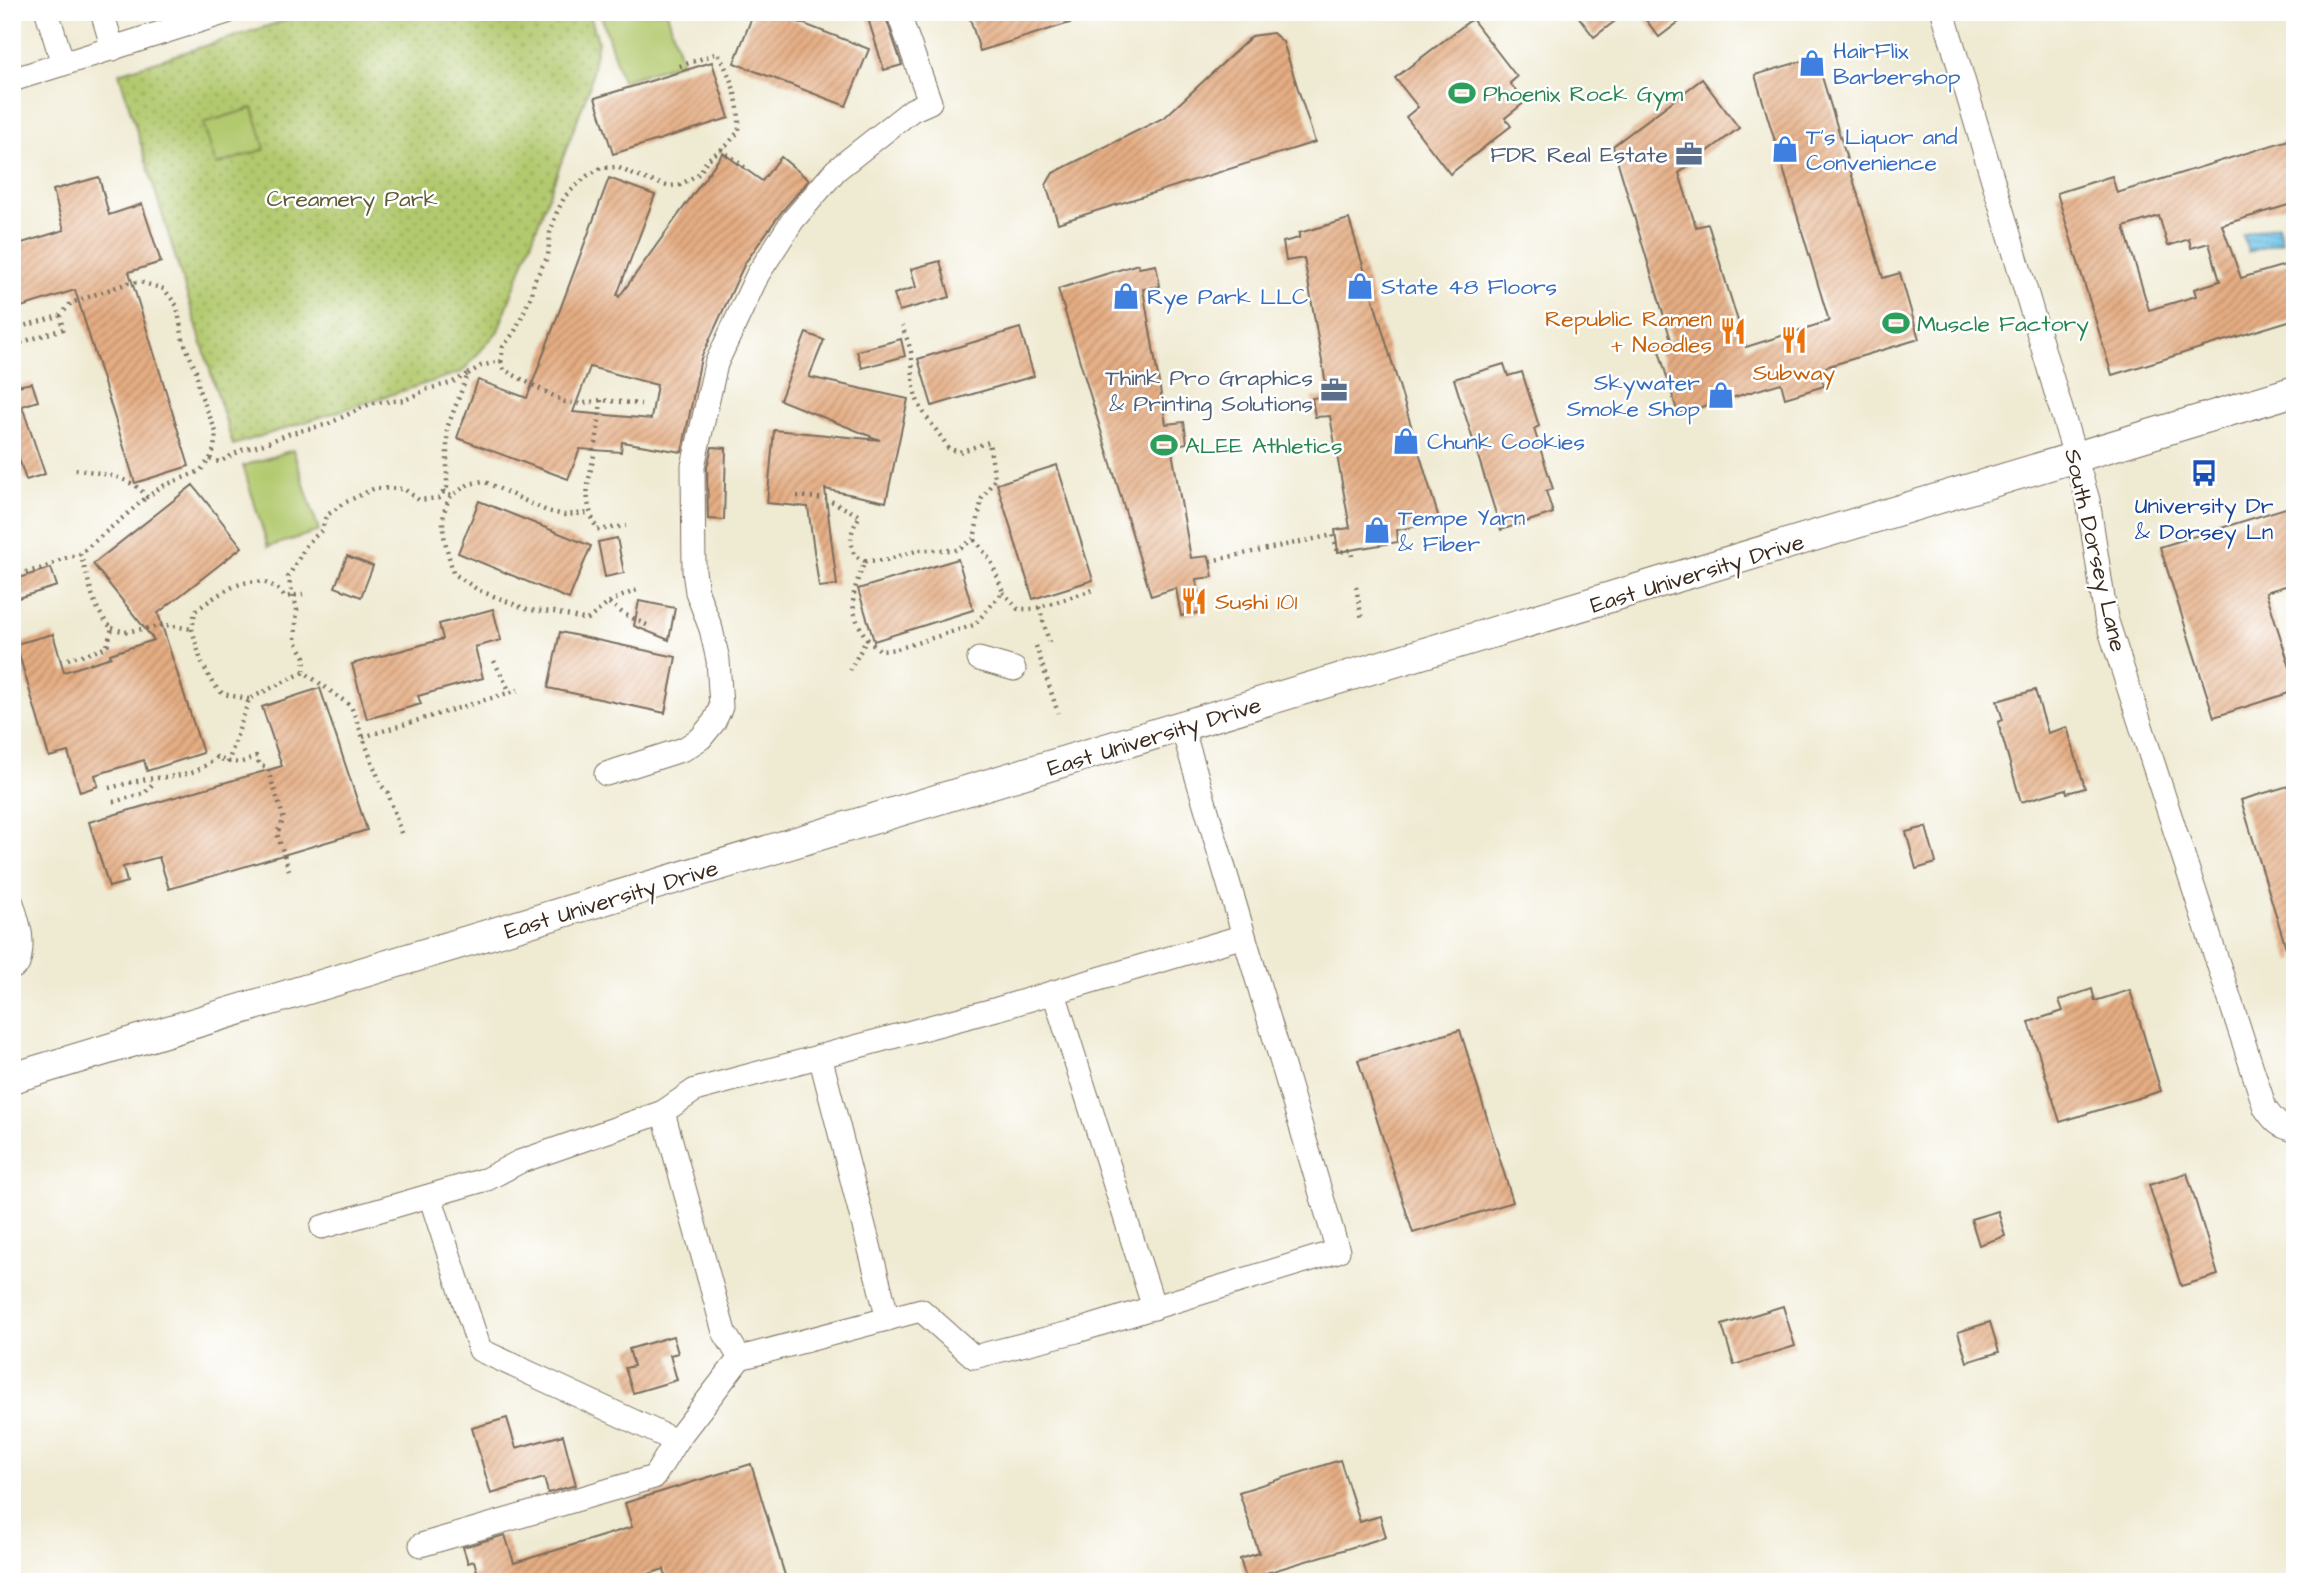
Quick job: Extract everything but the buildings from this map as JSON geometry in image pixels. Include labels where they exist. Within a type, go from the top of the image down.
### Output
[{"type":"main road","name":"East University Drive","points":[[12,1078],[2295,391]]},
{"type":"street","points":[[47,12],[63,64]]},
{"type":"street","points":[[102,12],[113,49]]},
{"type":"street","points":[[12,80],[227,12]]},
{"type":"street","points":[[606,774],[684,749],[701,738],[714,722],[721,707],[718,660],[695,581],[692,531],[693,466],[716,364],[758,275],[793,220],[835,170],[912,110],[930,102],[898,12]]},
{"type":"street","name":"South Dorsey Lane","points":[[1943,12],[2077,458],[2088,500],[2106,618],[2265,1108],[2275,1122],[2284,1128],[2295,1130]]},
{"type":"street","points":[[979,659],[1014,669]]},
{"type":"street","points":[[421,1545],[654,1476],[676,1441],[740,1358],[921,1310],[974,1357],[1077,1331],[1338,1251],[1182,727]]},
{"type":"street","points":[[12,904],[22,936],[23,950],[18,964],[12,968]]},
{"type":"street","points":[[322,1227],[487,1179],[520,1161],[663,1112],[695,1090],[1054,993],[1244,936]]},
{"type":"street","points":[[1054,993],[1154,1308]]},
{"type":"street","points":[[820,1056],[888,1319]]},
{"type":"street","points":[[663,1112],[724,1332],[740,1358]]},
{"type":"street","points":[[430,1196],[480,1350],[676,1441]]},
{"type":"path","points":[[641,404],[601,400],[580,404],[565,402],[504,370],[501,361],[503,347],[515,331],[532,294],[534,281],[548,256],[550,233],[565,196],[587,176],[601,168],[617,167],[667,186],[680,185],[700,173],[707,160],[739,131],[740,110],[732,78],[718,53],[677,67]]},
{"type":"path","points":[[721,149],[748,170]]},
{"type":"path","points":[[12,329],[60,316],[71,303],[128,283],[140,282],[164,289],[177,306],[183,340],[216,432],[211,459],[200,471],[163,486],[147,496],[80,554],[44,568],[12,575]]},
{"type":"path","points":[[13,345],[63,329],[60,316]]},
{"type":"path","points":[[797,496],[827,499],[860,516],[851,529],[851,543],[855,555],[865,561],[886,560],[919,550],[957,550],[974,538],[982,498],[995,479],[989,442],[959,452],[948,448],[918,401],[912,381],[911,352],[902,326]]},
{"type":"path","points":[[211,459],[219,462],[242,450],[288,433],[328,424],[372,403],[405,400],[428,389],[451,383],[481,366],[501,361]]},
{"type":"path","points":[[304,672],[305,657],[295,640],[296,609],[288,578],[307,544],[322,530],[326,516],[344,503],[374,488],[404,489],[419,500],[439,498],[447,487],[447,428],[468,374]]},
{"type":"path","points":[[601,400],[593,461],[587,480],[590,513],[597,530],[626,526]]},
{"type":"path","points":[[75,469],[109,475],[142,489],[147,496]]},
{"type":"path","points":[[590,513],[564,515],[547,511],[483,481],[469,484],[451,496],[444,508],[442,525],[453,573],[478,590],[529,610],[554,612],[587,620],[609,603],[639,589]]},
{"type":"path","points":[[443,491],[451,496]]},
{"type":"path","points":[[1210,561],[1333,536],[1338,552],[1351,550],[1352,556]]},
{"type":"path","points":[[974,538],[991,561],[1003,592],[1018,609],[1039,607],[1093,590]]},
{"type":"path","points":[[80,554],[93,602],[101,618],[112,628],[125,632],[166,625],[192,629]]},
{"type":"path","points":[[865,561],[851,595],[857,624],[867,639],[881,651],[897,649],[974,625],[1003,592]]},
{"type":"path","points":[[303,594],[285,597],[273,586],[261,582],[231,586],[195,611],[192,629],[201,661],[213,684],[223,694],[249,699],[304,672]]},
{"type":"path","points":[[1356,587],[1362,620]]},
{"type":"path","points":[[609,603],[649,626]]},
{"type":"path","points":[[1039,607],[1049,642]]},
{"type":"path","points":[[68,659],[107,646],[112,628]]},
{"type":"path","points":[[850,670],[867,639]]},
{"type":"path","points":[[1036,646],[1058,713]]},
{"type":"path","points":[[494,661],[510,692]]},
{"type":"path","points":[[304,672],[351,706],[381,785],[388,793],[402,836]]},
{"type":"path","points":[[363,737],[518,690]]},
{"type":"path","points":[[228,763],[249,699]]},
{"type":"path","points":[[109,788],[139,780],[156,780],[195,773],[217,757],[228,763],[247,761],[256,756],[260,765],[267,767],[284,819],[277,833],[289,870]]},
{"type":"path","points":[[113,802],[145,793],[156,780]]},
{"type":"green space","name":"Creamery Park","points":[[312,12],[589,12],[598,41],[589,88],[498,331],[462,372],[233,445],[119,73]]},
{"type":"green space","points":[[600,12],[667,12],[682,62],[622,81]]},
{"type":"green space","points":[[253,108],[265,149],[216,165],[203,123]]},
{"type":"green space","points":[[293,450],[319,531],[268,547],[243,466]]},
{"type":"water","points":[[2278,225],[2282,242],[2248,252],[2243,235]]},
{"type":"place","name":"HairFlix Barbershop","points":[[1812,63]]},
{"type":"place","name":"Phoenix Rock Gym","points":[[1462,93]]},
{"type":"place","name":"T's Liquor and Convenience","points":[[1785,149]]},
{"type":"place","name":"FDR Real Estate","points":[[1689,154]]},
{"type":"place","name":"State 48 Floors","points":[[1360,286]]},
{"type":"place","name":"Rye Park LLC","points":[[1126,296]]},
{"type":"place","name":"Muscle Factory","points":[[1896,323]]},
{"type":"place","name":"Republic Ramen + Noodles","points":[[1733,331]]},
{"type":"place","name":"Subway","points":[[1794,340]]},
{"type":"place","name":"Think Pro Graphics & Printing Solutions","points":[[1334,390]]},
{"type":"place","name":"Skywater Smoke Shop","points":[[1721,395]]},
{"type":"place","name":"Chunk Cookies","points":[[1406,441]]},
{"type":"place","name":"ALEE Athletics","points":[[1164,445]]},
{"type":"place","name":"University Dr & Dorsey Ln","points":[[2204,473]]},
{"type":"place","name":"Tempe Yarn & Fiber","points":[[1377,530]]},
{"type":"place","name":"Sushi 101","points":[[1194,601]]}]
